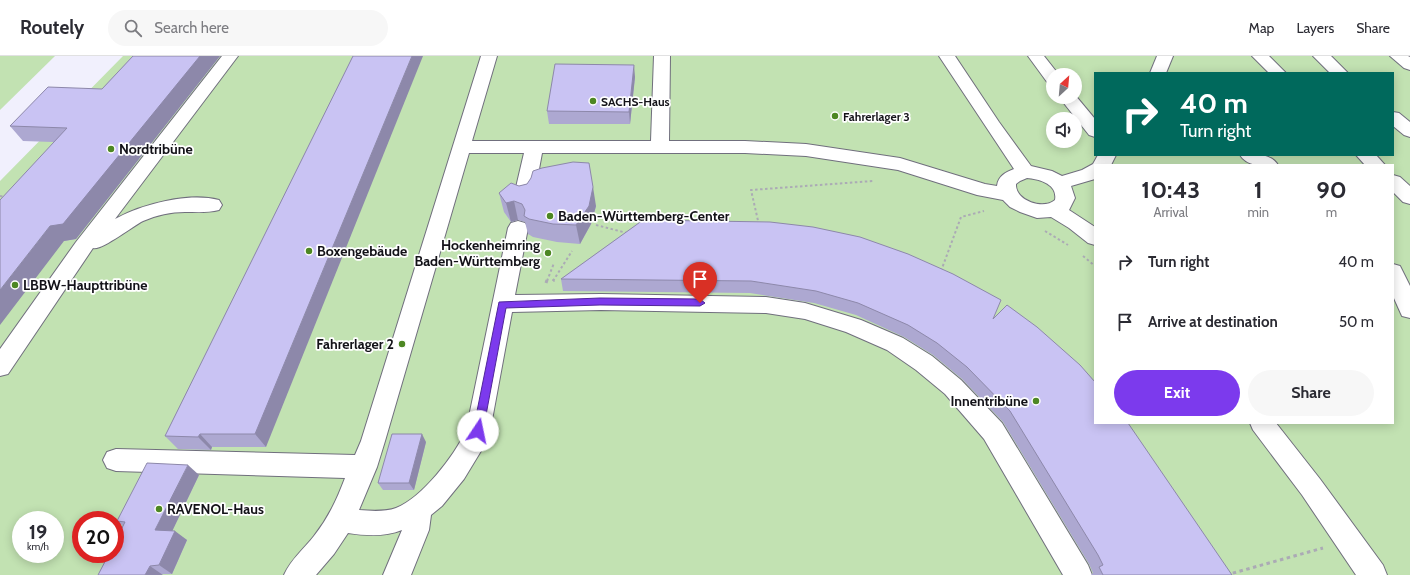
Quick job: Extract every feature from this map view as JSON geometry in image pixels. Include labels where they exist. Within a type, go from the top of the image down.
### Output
[{"type":"lane","points":[[0,367],[83,247],[230,56]]},
{"type":"lane","points":[[298,575],[324,545],[342,519],[374,441],[489,56]]},
{"type":"lane","points":[[660,148],[662,56]]},
{"type":"lane","points":[[947,56],[993,126],[1026,172]]},
{"type":"lane","points":[[1036,56],[1046,69]]},
{"type":"lane","points":[[1158,72],[1165,56]]},
{"type":"lane","points":[[1260,56],[1277,72]]},
{"type":"lane","points":[[1321,56],[1339,72]]},
{"type":"lane","points":[[1398,56],[1410,65]]},
{"type":"lane","points":[[1073,104],[1094,131]]},
{"type":"lane","points":[[1394,118],[1410,131]]},
{"type":"lane","points":[[462,147],[745,147],[806,150],[900,164],[984,190],[1008,194]]},
{"type":"lane","points":[[524,196],[534,148]]},
{"type":"lane","points":[[1251,156],[1267,164]]},
{"type":"lane","points":[[1366,156],[1375,164]]},
{"type":"lane","points":[[1059,183],[1089,174],[1094,171]]},
{"type":"lane","points":[[1026,172],[1044,175],[1059,183],[1066,196],[1065,201],[1061,206],[1055,210],[1035,211],[1024,208],[1016,202],[1008,194],[1006,183],[1010,177],[1026,172]]},
{"type":"lane","points":[[1394,182],[1410,197]]},
{"type":"lane","points":[[83,247],[96,242],[126,221],[147,212],[163,207],[212,205]]},
{"type":"lane","points":[[1055,210],[1076,223],[1094,237]]},
{"type":"lane","points":[[342,519],[360,523],[380,524],[396,521],[418,509],[454,473],[473,445],[478,431],[518,228]]},
{"type":"lane","points":[[1394,274],[1410,310]]},
{"type":"lane","points":[[502,304],[608,302],[766,305],[805,311],[853,326],[895,344],[924,363],[953,387],[993,431],[1078,575]]},
{"type":"lane","points":[[1263,424],[1311,487],[1373,575]]},
{"type":"lane","points":[[116,460],[364,467]]},
{"type":"lane","points":[[397,575],[416,530],[418,509]]},
{"type":"path","points":[[760,228],[751,190],[879,180]]},
{"type":"path","points":[[0,196],[8,197]]},
{"type":"path","points":[[940,273],[961,217],[985,210],[988,206]]},
{"type":"path","points":[[596,225],[634,234]]},
{"type":"path","points":[[550,286],[545,286],[554,263]]},
{"type":"path","points":[[1226,575],[1297,556],[1327,546]]},
{"type":"green space","points":[[0,56],[55,56],[0,110]]},
{"type":"green space","name":"Hockenheimring Baden-Württemberg","points":[[123,56],[1410,56],[1410,575],[0,575],[0,181]]},
{"type":"building","points":[[133,56],[200,56],[63,224],[50,226],[0,290],[0,200],[67,128],[10,126],[48,87],[102,89]]},
{"type":"building","name":"Boxengebäude","points":[[353,56],[412,56],[255,434],[200,434],[198,437],[165,436]]},
{"type":"building","name":"SACHS-Haus","points":[[555,64],[634,65],[629,112],[547,111]]},
{"type":"building","points":[[573,162],[589,163],[593,187],[589,206],[576,225],[553,224],[529,219],[524,216],[525,210],[522,204],[514,201],[506,203],[499,193],[511,183],[519,186],[527,184],[533,171]]},
{"type":"building","name":"Innentribüne","points":[[643,220],[770,222],[813,227],[860,237],[908,254],[953,274],[1001,300],[993,319],[1007,305],[1037,327],[1080,365],[1094,381],[1094,424],[1129,424],[1232,575],[1103,575],[1099,567],[1103,565],[1098,555],[1010,411],[967,367],[937,343],[908,325],[858,303],[816,291],[751,281],[561,279]]},
{"type":"building","points":[[392,434],[422,434],[409,483],[378,483]]},
{"type":"building","name":"RAVENOL-Haus","points":[[147,463],[188,465],[155,530],[175,531],[159,565],[150,566],[145,575],[98,575],[104,563],[124,563],[125,522],[124,511],[122,511]]},
{"type":"place","name":"SACHS-Haus","points":[[593,101]]},
{"type":"place","name":"Fahrerlager 3","points":[[835,116]]},
{"type":"place","name":"Nordtribüne","points":[[111,149]]},
{"type":"place","name":"Baden-Württemberg-Center","points":[[550,216]]},
{"type":"place","name":"Boxengebäude","points":[[309,251]]},
{"type":"place","name":"Hockenheimring Baden-Württemberg","points":[[548,253]]},
{"type":"place","name":"LBBW-Haupttribüne","points":[[15,285]]},
{"type":"place","name":"Fahrerlager 2","points":[[402,344]]},
{"type":"place","name":"Innentribüne","points":[[1036,401]]},
{"type":"place","name":"RAVENOL-Haus","points":[[159,509]]},
{"type":"route","points":[[478,431],[502,304],[600,302],[700,303]]}]
